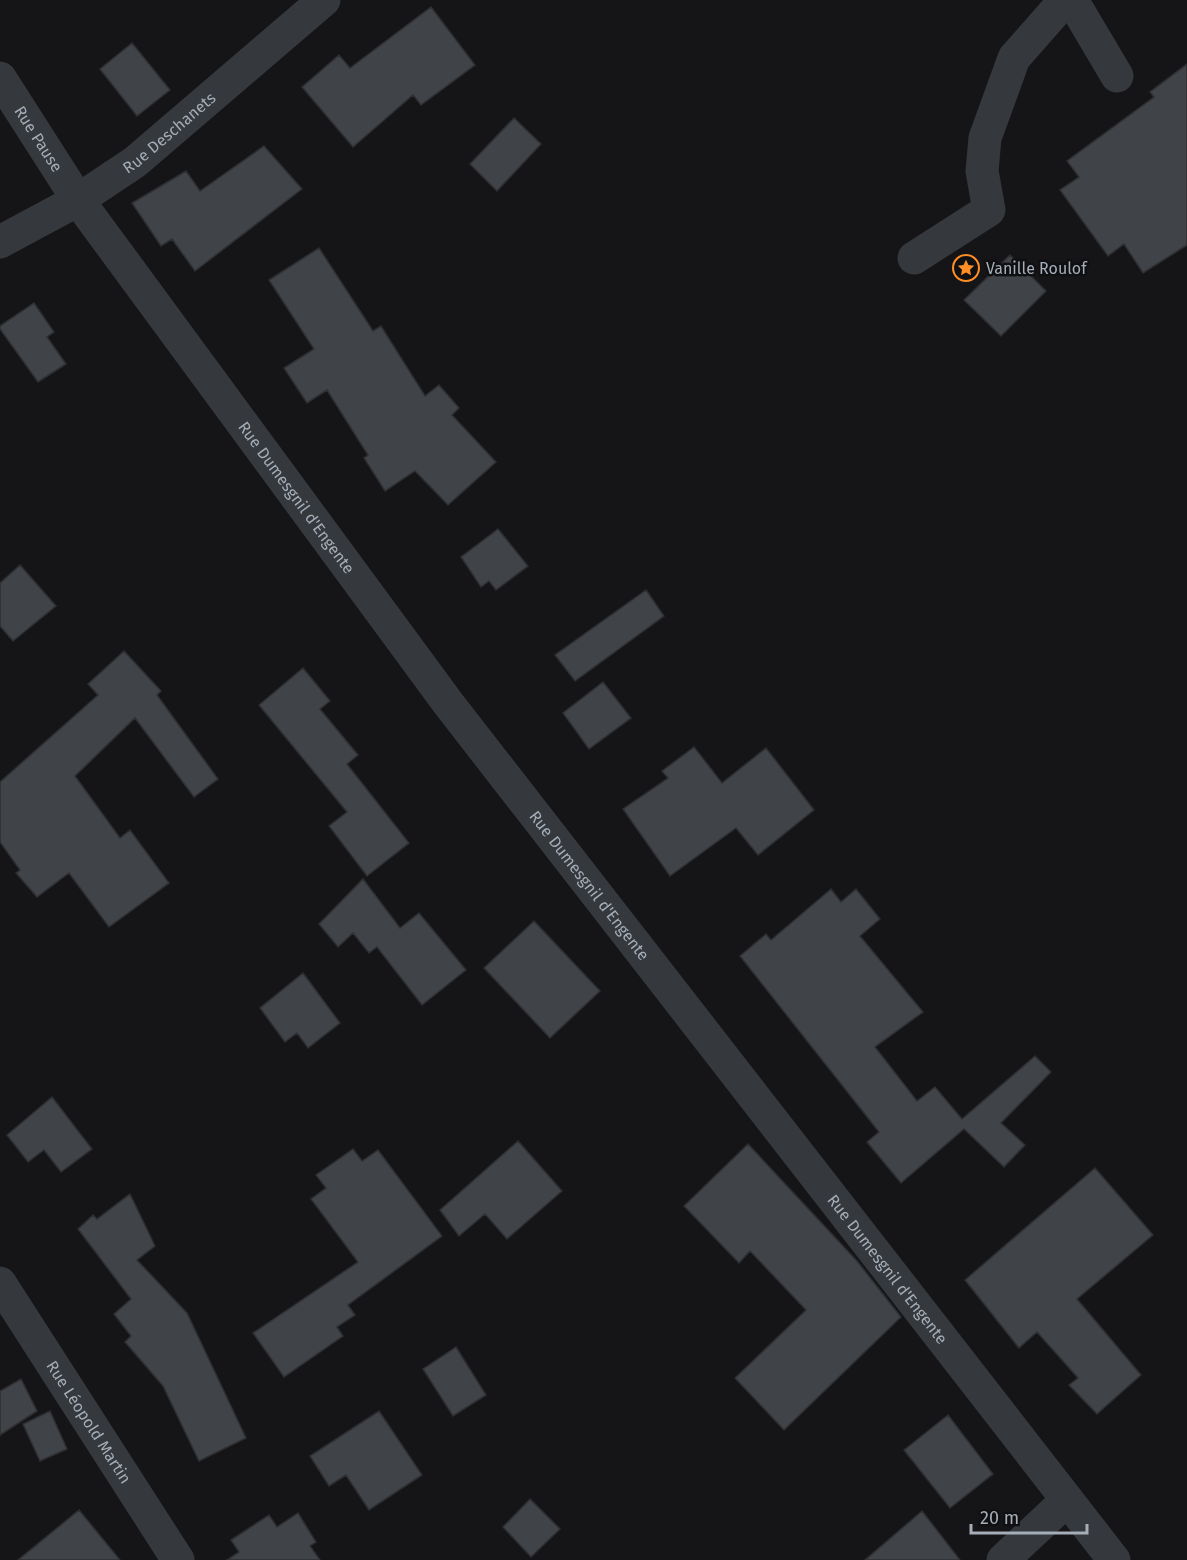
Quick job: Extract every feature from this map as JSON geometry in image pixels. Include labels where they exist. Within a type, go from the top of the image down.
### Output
[{"type":"street","name":"Rue Deschanets","points":[[0,242],[78,200],[135,162],[324,0]]},
{"type":"street","points":[[914,258],[989,210],[982,171],[985,138],[1014,58],[1065,0]]},
{"type":"street","points":[[1072,0],[1117,76]]},
{"type":"street","name":"Rue Pause","points":[[0,78],[78,200]]},
{"type":"street","name":"Rue Dumesgnil d'Engente","points":[[78,200],[448,703],[1114,1560]]},
{"type":"street","name":"Rue Léopold Martin","points":[[0,1283],[178,1560]]},
{"type":"street","points":[[1003,1560],[1067,1500]]},
{"type":"building","points":[[431,7],[475,65],[421,105],[413,95],[353,147],[302,87],[339,55],[350,68]]},
{"type":"building","points":[[132,43],[170,90],[137,116],[100,69]]},
{"type":"building","points":[[1187,64],[1187,245],[1143,273],[1124,244],[1108,256],[1060,190],[1079,177],[1067,161],[1154,97],[1150,92]]},
{"type":"building","points":[[514,118],[541,144],[497,191],[470,164]]},
{"type":"building","points":[[264,146],[302,189],[195,271],[172,239],[161,246],[132,203],[186,171],[200,191]]},
{"type":"building","points":[[319,248],[373,331],[381,326],[425,396],[439,385],[459,408],[452,415],[496,462],[448,505],[415,471],[385,491],[364,458],[368,455],[327,390],[307,403],[284,368],[314,349],[269,280]]},
{"type":"building","points":[[1010,255],[1046,291],[1001,336],[964,300]]},
{"type":"building","points":[[34,303],[54,332],[47,337],[66,364],[38,382],[0,329],[0,326]]},
{"type":"building","points":[[498,529],[528,566],[496,590],[489,581],[481,587],[461,557]]},
{"type":"building","points":[[20,565],[56,606],[13,641],[0,626],[0,583]]},
{"type":"building","points":[[646,590],[664,616],[575,681],[555,655]]},
{"type":"building","points":[[124,651],[161,691],[157,695],[218,779],[194,797],[135,718],[75,776],[120,838],[130,830],[169,883],[109,927],[69,873],[37,897],[16,873],[20,870],[0,842],[0,782],[98,695],[88,684]]},
{"type":"building","points":[[303,668],[330,701],[320,709],[358,755],[347,764],[409,843],[367,876],[329,826],[347,812],[259,705]]},
{"type":"building","points":[[603,682],[631,718],[589,749],[563,713]]},
{"type":"building","points":[[694,747],[722,783],[766,748],[814,810],[758,855],[736,828],[670,876],[623,809],[668,778],[662,771]]},
{"type":"building","points":[[363,879],[400,928],[419,913],[466,970],[422,1005],[377,947],[369,953],[353,933],[338,947],[319,924]]},
{"type":"building","points":[[831,889],[841,902],[856,889],[880,919],[860,936],[923,1012],[875,1047],[917,1101],[935,1087],[962,1119],[1035,1056],[1051,1072],[1001,1123],[1025,1145],[1004,1167],[964,1129],[901,1183],[867,1142],[879,1132],[740,956],[766,934],[771,940]]},
{"type":"building","points":[[534,921],[600,991],[550,1038],[484,968]]},
{"type":"building","points":[[303,973],[340,1023],[308,1048],[297,1033],[285,1042],[260,1008]]},
{"type":"building","points":[[52,1097],[92,1149],[61,1172],[44,1150],[28,1162],[7,1135]]},
{"type":"building","points":[[518,1141],[562,1191],[507,1239],[485,1214],[459,1236],[440,1210]]},
{"type":"building","points":[[748,1144],[857,1261],[901,1317],[784,1430],[735,1378],[806,1310],[750,1251],[739,1263],[684,1206]]},
{"type":"building","points":[[353,1149],[362,1161],[378,1150],[442,1236],[348,1305],[355,1315],[337,1327],[343,1336],[284,1377],[253,1333],[358,1262],[311,1199],[326,1188],[316,1175]]},
{"type":"building","points":[[1095,1168],[1153,1235],[1077,1299],[1141,1375],[1097,1414],[1069,1385],[1078,1378],[1037,1332],[1019,1348],[965,1280]]},
{"type":"building","points":[[130,1194],[155,1246],[137,1260],[187,1313],[246,1438],[199,1461],[163,1386],[125,1342],[131,1336],[114,1314],[131,1299],[78,1229],[93,1215],[97,1219]]},
{"type":"building","points":[[456,1347],[486,1395],[453,1416],[423,1369]]},
{"type":"building","points":[[21,1379],[37,1411],[0,1435],[0,1391]]},
{"type":"building","points":[[50,1411],[67,1449],[40,1461],[23,1424]]},
{"type":"building","points":[[379,1411],[422,1475],[369,1510],[346,1475],[329,1486],[310,1456]]},
{"type":"building","points":[[948,1415],[993,1474],[950,1508],[904,1450]]},
{"type":"building","points":[[530,1499],[560,1529],[531,1557],[503,1527]]},
{"type":"building","points":[[79,1510],[120,1560],[18,1560]]},
{"type":"building","points":[[922,1511],[960,1560],[865,1560]]},
{"type":"building","points":[[298,1513],[316,1542],[310,1546],[320,1560],[227,1560],[239,1552],[231,1540],[269,1515],[277,1527]]},
{"type":"place","name":"Vanille Roulof","points":[[966,268]]}]
